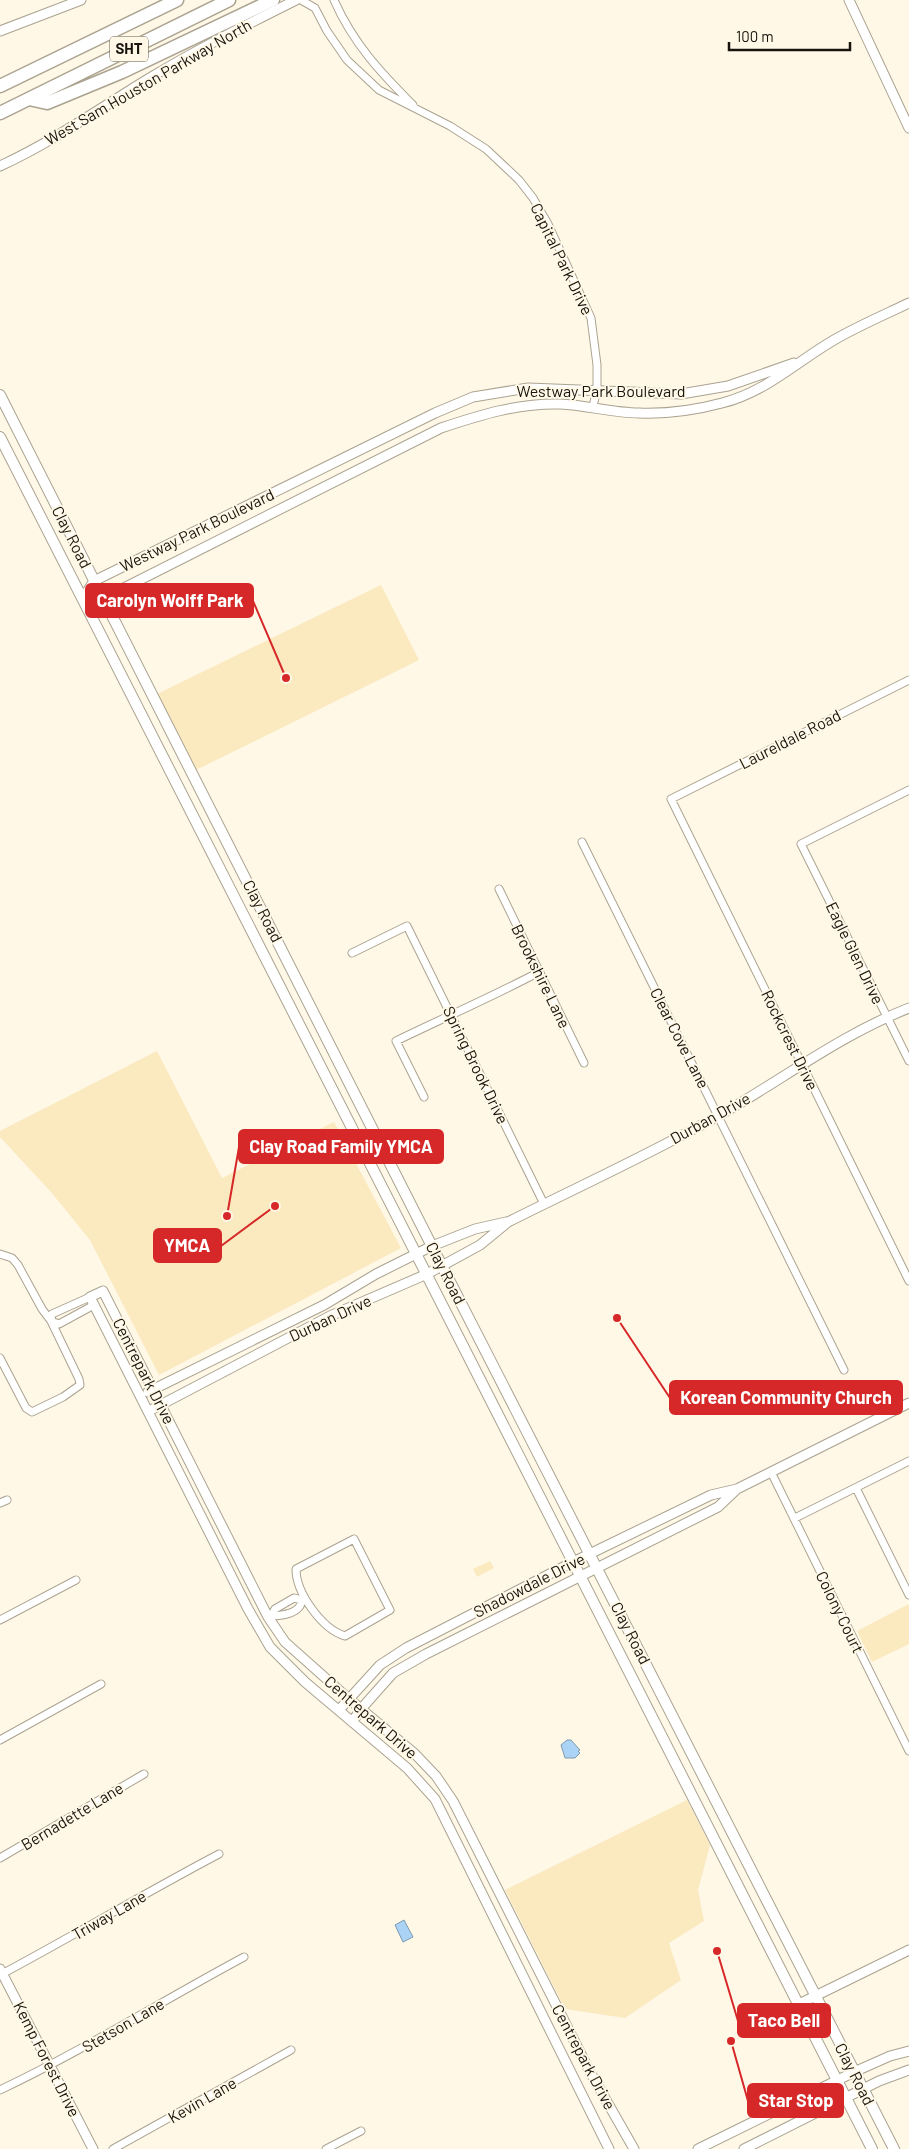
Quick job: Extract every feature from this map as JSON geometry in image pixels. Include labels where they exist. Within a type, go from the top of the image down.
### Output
[{"type":"highway","name":"SHT","points":[[0,86],[177,0]]},
{"type":"highway","name":"SHT","points":[[0,113],[229,0]]},
{"type":"highway","points":[[29,99],[47,103],[55,100],[122,72],[273,0]]},
{"type":"main road","name":"Clay Road","points":[[0,395],[442,1266],[894,2149]]},
{"type":"main road","name":"Clay Road","points":[[0,437],[800,2004],[872,2149]]},
{"type":"main road","points":[[12,461],[29,453]]},
{"type":"main road","points":[[180,791],[197,782]]},
{"type":"main road","points":[[234,896],[250,886]]},
{"type":"main road","points":[[292,1010],[308,1001]]},
{"type":"main road","points":[[355,1132],[371,1125]]},
{"type":"main road","points":[[480,1378],[496,1371]]},
{"type":"main road","points":[[668,1746],[684,1736]]},
{"type":"main road","points":[[733,1874],[749,1864]]},
{"type":"street","points":[[0,31],[81,0]]},
{"type":"street","name":"West Sam Houston Parkway North","points":[[0,166],[77,125],[146,80],[213,41],[296,0]]},
{"type":"street","name":"Capital Park Drive","points":[[301,0],[315,8],[327,31],[347,60],[378,90],[450,126],[486,150],[519,180],[533,198],[548,224],[591,318],[595,341],[597,390],[593,406]]},
{"type":"street","name":"Capital Park Drive","points":[[334,0],[343,21],[360,48],[417,109]]},
{"type":"street","points":[[849,0],[909,128]]},
{"type":"street","name":"Westway Park Boulevard","points":[[83,598],[104,598],[441,428],[480,415],[525,405],[593,406],[638,413],[679,411],[723,403],[771,384],[834,340],[909,303]]},
{"type":"street","name":"Westway Park Boulevard","points":[[94,581],[434,413],[473,397],[528,388],[681,394],[728,386],[804,360]]},
{"type":"street","points":[[83,598],[94,581]]},
{"type":"street","name":"Laureldale Road","points":[[671,799],[909,680]]},
{"type":"street","name":"Eagle Glen Drive","points":[[909,790],[801,844],[909,1061]]},
{"type":"street","name":"Rockcrest Drive","points":[[671,799],[909,1281]]},
{"type":"street","name":"Clear Cove Lane","points":[[582,842],[844,1370]]},
{"type":"street","name":"Brookshire Lane","points":[[499,889],[584,1063]]},
{"type":"street","name":"Spring Brook Drive","points":[[352,953],[407,926],[544,1204]]},
{"type":"street","points":[[424,1097],[396,1041],[489,998],[539,972]]},
{"type":"street","name":"Durban Drive","points":[[149,1411],[330,1316],[427,1274],[480,1245],[508,1222],[719,1116],[802,1064],[887,1017],[909,1008]]},
{"type":"street","name":"Durban Drive","points":[[141,1396],[324,1305],[432,1246],[475,1229],[508,1222]]},
{"type":"street","points":[[0,1254],[12,1258],[18,1265],[51,1321],[79,1379],[80,1385],[76,1390],[32,1412],[26,1408],[0,1358]]},
{"type":"street","name":"Centrepark Drive","points":[[610,2149],[435,1800],[408,1768],[305,1682],[270,1647],[92,1301],[103,1291],[213,1509],[285,1642],[415,1754],[442,1785],[453,1801],[590,2072],[634,2149]]},
{"type":"street","points":[[51,1321],[52,1314],[92,1301]]},
{"type":"street","points":[[51,1321],[58,1324],[72,1317],[92,1301]]},
{"type":"street","points":[[68,1308],[72,1317]]},
{"type":"street","name":"Shadowdale Drive","points":[[339,1710],[380,1665],[406,1648],[573,1562],[711,1495],[737,1489],[909,1403]]},
{"type":"street","points":[[794,1518],[909,1462]]},
{"type":"street","name":"Colony Court","points":[[771,1472],[909,1751]]},
{"type":"street","points":[[856,1488],[908,1592]]},
{"type":"street","name":"Shadowdale Drive","points":[[352,1722],[393,1673],[456,1639],[581,1578],[718,1507],[737,1489]]},
{"type":"street","points":[[202,1515],[213,1509]]},
{"type":"street","points":[[258,1625],[270,1616],[278,1617],[299,1607],[303,1599],[296,1580],[296,1569],[354,1539],[390,1610],[345,1636],[337,1633],[303,1599]]},
{"type":"street","points":[[0,1620],[76,1580]]},
{"type":"street","points":[[449,1625],[456,1639]]},
{"type":"street","points":[[0,1740],[101,1684]]},
{"type":"street","name":"Bernadette Lane","points":[[0,1858],[144,1774]]},
{"type":"street","points":[[430,1793],[442,1785]]},
{"type":"street","name":"Triway Lane","points":[[1,1973],[82,1931],[134,1899],[219,1854]]},
{"type":"street","points":[[478,1885],[492,1878]]},
{"type":"street","points":[[800,2004],[909,1950]]},
{"type":"street","name":"Stetson Lane","points":[[0,2090],[50,2066],[244,1958]]},
{"type":"street","name":"Kemp Forest Drive","points":[[1,1973],[93,2149]]},
{"type":"street","points":[[528,1983],[541,1976]]},
{"type":"street","name":"Kevin Lane","points":[[113,2149],[291,2050]]},
{"type":"street","points":[[698,2149],[854,2072],[909,2050]]},
{"type":"street","points":[[744,2149],[846,2098],[909,2070]]},
{"type":"street","points":[[576,2079],[590,2072]]},
{"type":"street","points":[[326,2149],[361,2131]]},
{"type":"shaded area","points":[[381,585],[419,660],[192,772],[153,696]]},
{"type":"shaded area","points":[[157,1051],[222,1178],[334,1122],[401,1248],[159,1375],[90,1240],[51,1192],[0,1137],[0,1131]]},
{"type":"shaded area","points":[[490,1561],[494,1568],[477,1577],[473,1569]]},
{"type":"shaded area","points":[[909,1604],[909,1644],[872,1662],[857,1631]]},
{"type":"shaded area","points":[[687,1800],[710,1845],[698,1890],[704,1921],[669,1943],[681,1980],[625,2018],[565,2009],[505,1890]]},
{"type":"water","points":[[567,1740],[571,1740],[580,1750],[578,1751],[580,1753],[575,1758],[565,1758],[561,1745]]},
{"type":"water","points":[[404,1920],[413,1937],[403,1942],[395,1925]]},
{"type":"place","name":"Carolyn Wolff Park","points":[[286,678]]},
{"type":"place","name":"YMCA","points":[[275,1206]]},
{"type":"place","name":"Clay Road Family YMCA","points":[[227,1216]]},
{"type":"place","name":"Korean Community Church","points":[[617,1318]]},
{"type":"place","name":"Taco Bell","points":[[717,1951]]},
{"type":"place","name":"Star Stop","points":[[731,2041]]}]
